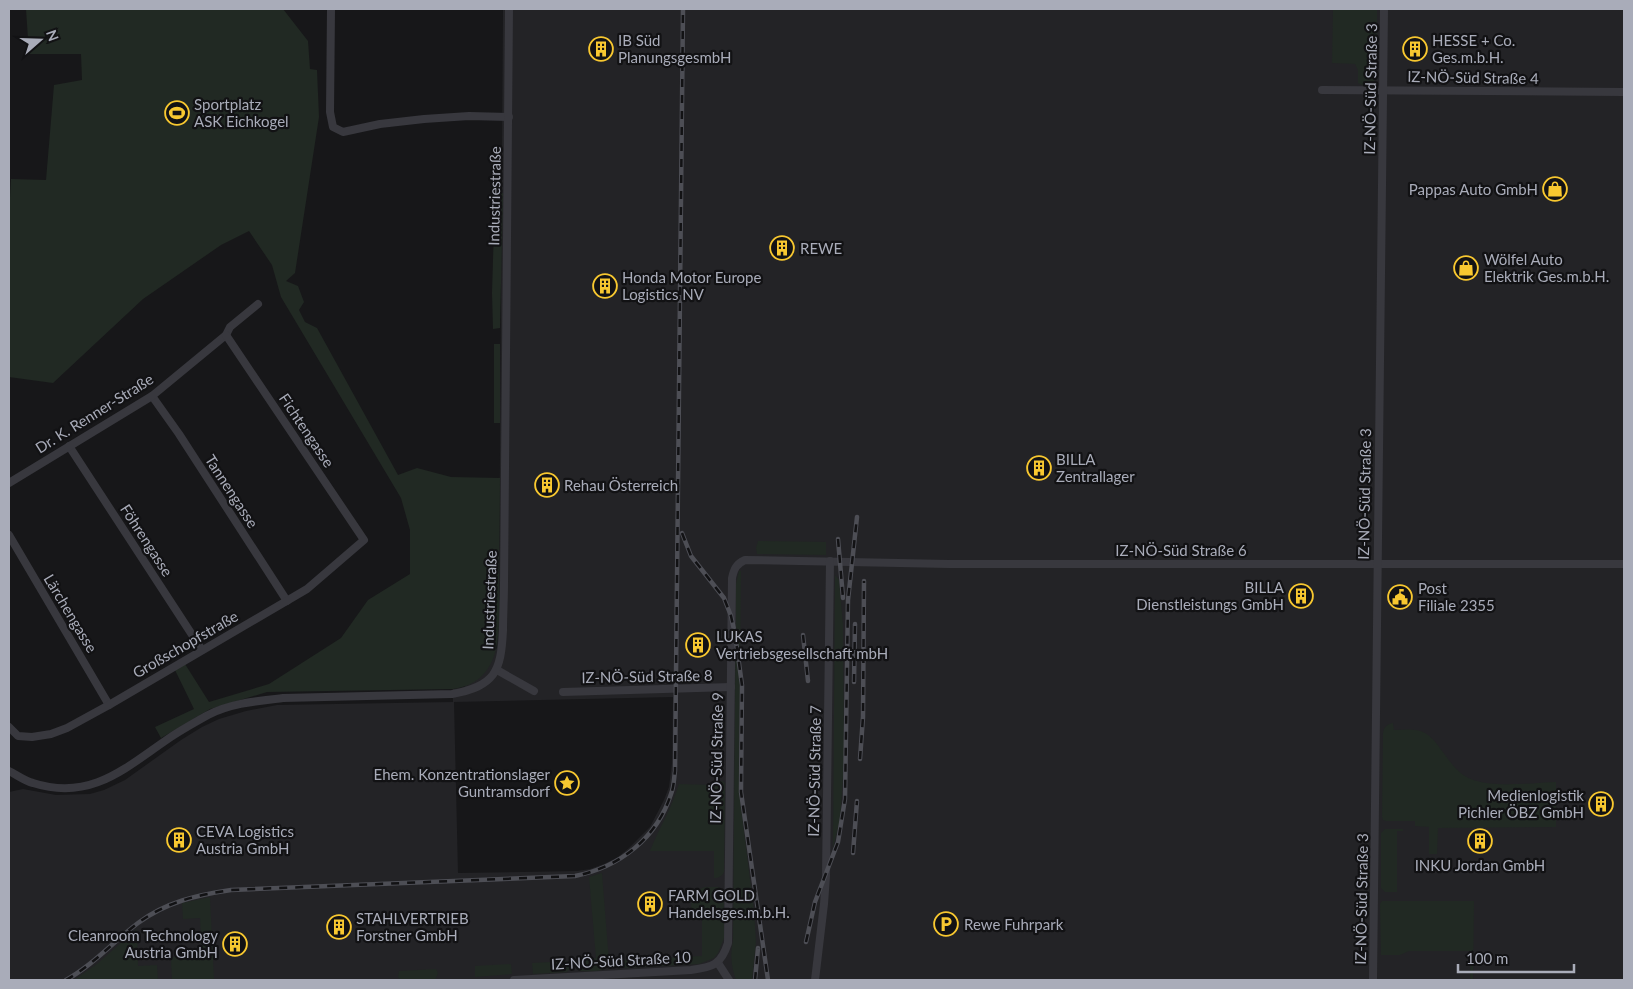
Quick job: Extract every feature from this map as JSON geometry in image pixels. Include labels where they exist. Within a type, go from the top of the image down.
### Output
[{"type":"street","points":[[331,9],[330,112],[333,126],[343,132],[380,124],[424,119],[469,116],[509,117]]},
{"type":"street","name":"Industriestraße","points":[[9,771],[32,783],[51,787],[74,788],[102,782],[127,769],[177,733],[210,714],[229,707],[255,701],[283,698],[452,694],[470,690],[486,682],[497,670],[502,654],[504,584],[509,9]]},
{"type":"street","name":"IZ-NÖ-Süd Straße 3","points":[[1374,980],[1384,9]]},
{"type":"street","name":"IZ-NÖ-Süd Straße 4","points":[[1322,90],[1624,92]]},
{"type":"street","name":"Dr. K. Renner-Straße","points":[[9,483],[152,396],[226,335],[230,327],[258,304]]},
{"type":"street","name":"Fichtengasse","points":[[226,335],[364,540]]},
{"type":"street","name":"Tannengasse","points":[[152,396],[179,434],[287,601]]},
{"type":"street","name":"Föhrengasse","points":[[69,446],[202,650]]},
{"type":"street","name":"Lärchengasse","points":[[9,534],[109,705]]},
{"type":"street","name":"Großschopfstraße","points":[[9,727],[18,736],[32,737],[52,734],[109,705],[307,589],[364,540]]},
{"type":"street","name":"IZ-NÖ-Süd Straße 6","points":[[738,564],[745,560],[949,564],[1624,564]]},
{"type":"street","name":"IZ-NÖ-Süd Straße 7","points":[[815,980],[826,876],[830,561]]},
{"type":"street","name":"IZ-NÖ-Süd Straße 9","points":[[718,963],[724,955],[728,943],[732,578],[738,564]]},
{"type":"street","points":[[497,670],[534,691]]},
{"type":"street","name":"IZ-NÖ-Süd Straße 8","points":[[563,692],[731,688]]},
{"type":"street","points":[[718,963],[729,980]]},
{"type":"street","name":"IZ-NÖ-Süd Straße 10","points":[[514,980],[692,970],[718,963]]},
{"type":"shaded area","points":[[26,9],[283,9],[308,41],[310,69],[317,70],[319,117],[295,273],[286,281],[298,286],[304,302],[299,310],[305,322],[317,328],[398,475],[417,468],[451,477],[500,478],[498,635],[494,657],[490,665],[483,675],[474,682],[464,687],[453,689],[267,692],[210,709],[161,738],[155,727],[194,709],[175,670],[185,664],[209,702],[269,684],[341,638],[368,600],[410,574],[410,530],[401,498],[281,297],[272,265],[249,231],[221,245],[143,299],[53,383],[9,377],[9,215],[11,179],[46,180],[54,85],[82,80],[81,54],[29,54]]},
{"type":"shaded area","points":[[503,9],[1624,9],[1624,980],[9,980],[9,792],[23,789],[56,795],[90,794],[104,790],[125,780],[202,727],[219,719],[246,711],[277,705],[453,702],[453,689],[464,687],[497,648],[499,602]],"holes":[[[673,697],[672,763],[669,787],[650,827],[618,857],[590,869],[577,871],[458,873],[454,702]]]},
{"type":"shaded area","points":[[1333,9],[1377,9],[1377,75],[1373,83],[1364,86],[1358,83],[1358,70],[1355,64],[1332,63]]},
{"type":"shaded area","points":[[503,193],[500,328],[493,329],[492,293],[495,194]]},
{"type":"shaded area","points":[[494,344],[500,344],[500,423],[494,423]]},
{"type":"shaded area","points":[[758,541],[826,542],[826,555],[757,554]]},
{"type":"shaded area","points":[[739,571],[741,571],[739,792],[754,911],[756,941],[752,980],[736,980],[731,956],[733,941],[736,584]]},
{"type":"shaded area","points":[[835,575],[839,580],[843,625],[844,762],[840,820],[833,848]]},
{"type":"shaded area","points":[[1393,723],[1394,730],[1421,731],[1431,737],[1457,770],[1471,779],[1501,784],[1556,782],[1556,827],[1438,828],[1437,854],[1429,854],[1429,827],[1415,826],[1415,821],[1386,821],[1382,817],[1383,733],[1386,726]]},
{"type":"shaded area","points":[[712,781],[722,781],[725,783],[724,872],[717,878],[714,878],[714,851],[650,851],[679,784],[711,785]]},
{"type":"shaded area","points":[[1385,829],[1403,829],[1403,831],[1397,831],[1397,892],[1385,892],[1381,888],[1381,833]]},
{"type":"shaded area","points":[[602,873],[609,962],[601,970],[580,971],[578,969],[578,960],[596,958],[589,877]]},
{"type":"shaded area","points":[[705,887],[718,887],[722,889],[724,894],[724,938],[714,958],[699,964],[625,968],[619,964],[619,960],[702,956],[702,914],[691,914],[691,910],[695,894]]},
{"type":"shaded area","points":[[210,897],[214,980],[172,980],[171,961],[173,957],[202,955],[200,918],[183,919],[182,903]]},
{"type":"shaded area","points":[[1382,901],[1474,901],[1473,980],[1470,980],[1471,951],[1409,951],[1400,955],[1381,955],[1380,904]]},
{"type":"shaded area","points":[[137,929],[138,966],[157,965],[158,980],[74,980],[97,964]]},
{"type":"shaded area","points":[[568,961],[569,970],[566,972],[533,974],[532,963]]},
{"type":"shaded area","points":[[511,964],[512,974],[475,977],[475,966]]},
{"type":"shaded area","points":[[436,969],[438,973],[435,980],[401,980],[398,977],[399,971]]},
{"type":"railway","points":[[66,980],[103,953],[138,923],[160,910],[194,897],[231,890],[575,876],[607,866],[635,848],[646,837],[665,810],[672,791],[675,771],[683,9]]},
{"type":"railway","points":[[806,942],[815,902],[838,842],[845,799],[848,600],[857,517]]},
{"type":"railway","points":[[682,533],[691,556],[724,598],[735,634],[742,685],[741,792],[768,980]]},
{"type":"railway","points":[[838,539],[843,598]]},
{"type":"railway","points":[[860,759],[863,717],[864,581]]},
{"type":"railway","points":[[854,682],[855,624]]},
{"type":"railway","points":[[803,635],[808,681]]},
{"type":"railway","points":[[853,853],[857,801]]},
{"type":"railway","points":[[755,980],[758,948]]},
{"type":"place","name":"IB Süd PlanungsgesmbH","points":[[601,49]]},
{"type":"place","name":"HESSE + Co. Ges.m.b.H.","points":[[1415,49]]},
{"type":"place","name":"Sportplatz ASK Eichkogel","points":[[177,113]]},
{"type":"place","name":"Pappas Auto GmbH","points":[[1555,189]]},
{"type":"place","name":"REWE","points":[[782,248]]},
{"type":"place","name":"Wölfel Auto Elektrik Ges.m.b.H.","points":[[1466,268]]},
{"type":"place","name":"Honda Motor Europe Logistics NV","points":[[605,286]]},
{"type":"place","name":"BILLA Zentrallager","points":[[1039,468]]},
{"type":"place","name":"Rehau Österreich","points":[[547,485]]},
{"type":"place","name":"BILLA Dienstleistungs GmbH","points":[[1301,596]]},
{"type":"place","name":"Post Filiale 2355","points":[[1400,597]]},
{"type":"place","name":"LUKAS Vertriebsgesellschaft mbH","points":[[698,645]]},
{"type":"place","name":"Ehem. Konzentrationslager Guntramsdorf","points":[[567,783]]},
{"type":"place","name":"Medienlogistik Pichler ÖBZ GmbH","points":[[1601,804]]},
{"type":"place","name":"CEVA Logistics Austria GmbH","points":[[179,840]]},
{"type":"place","name":"INKU Jordan GmbH","points":[[1480,841]]},
{"type":"place","name":"FARM GOLD Handelsges.m.b.H.","points":[[650,904]]},
{"type":"place","name":"Rewe Fuhrpark","points":[[946,924]]},
{"type":"place","name":"STAHLVERTRIEB Forstner GmbH","points":[[339,927]]},
{"type":"place","name":"Cleanroom Technology Austria GmbH","points":[[235,944]]}]
